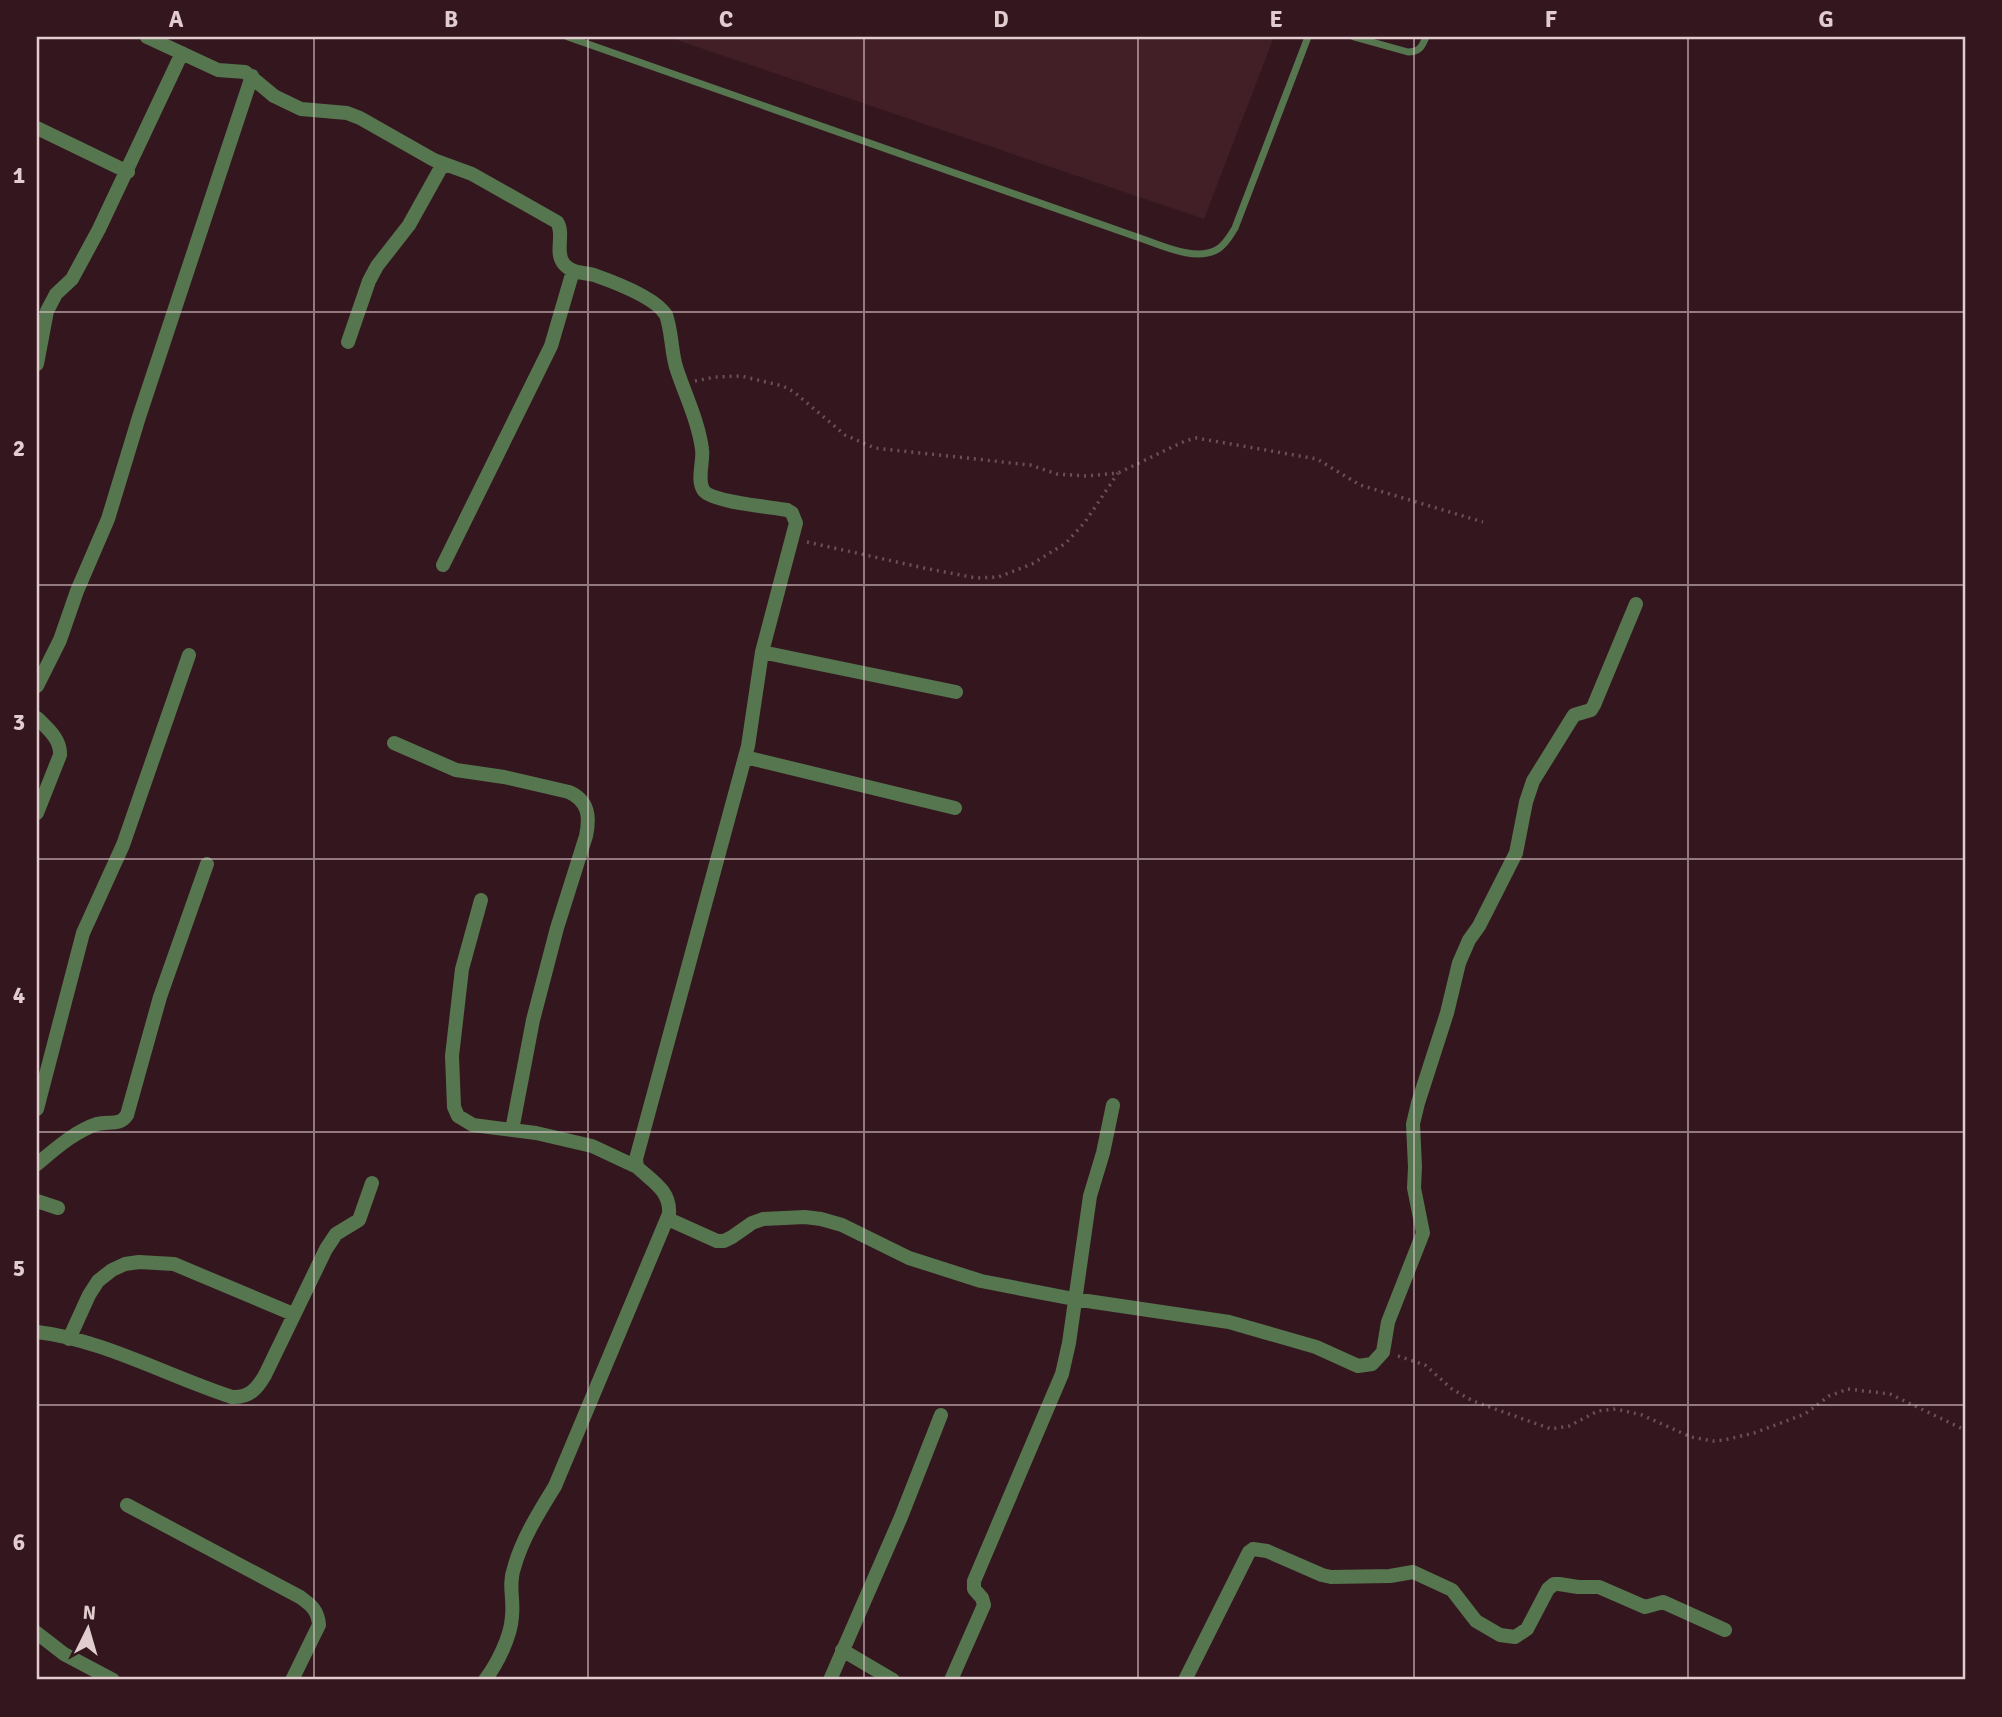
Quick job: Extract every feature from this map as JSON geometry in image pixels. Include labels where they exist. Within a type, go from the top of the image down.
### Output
[{"type":"street","points":[[147,37],[218,69],[244,72],[283,102],[309,111],[353,115],[443,164],[472,174],[557,222],[561,229],[561,259],[573,271],[596,276],[662,308],[669,323],[676,367],[698,427],[702,449],[702,488],[706,494],[792,513],[796,523],[762,652],[745,757],[636,1167]]},
{"type":"street","points":[[37,364],[47,311],[56,294],[72,279],[128,172],[182,53]]},
{"type":"street","points":[[37,686],[60,640],[77,591],[108,519],[143,404],[252,76]]},
{"type":"street","points":[[37,128],[128,172]]},
{"type":"street","points":[[348,342],[369,281],[377,266],[409,225],[443,164]]},
{"type":"street","points":[[443,565],[551,346],[573,271]]},
{"type":"street","points":[[668,1219],[717,1241],[724,1241],[762,1219],[821,1219],[842,1226],[909,1258],[981,1281],[1074,1299],[1229,1322],[1316,1347],[1358,1366],[1372,1364],[1383,1352],[1388,1322],[1423,1233],[1413,1188],[1413,1124],[1460,963],[1469,940],[1479,926],[1516,853],[1533,781],[1574,715],[1591,710],[1594,705],[1636,604]]},
{"type":"street","points":[[762,652],[956,692]]},
{"type":"street","points":[[37,1109],[83,933],[122,845],[188,655]]},
{"type":"street","points":[[37,718],[59,742],[61,748],[37,813]]},
{"type":"street","points":[[394,743],[456,770],[504,777],[569,792],[579,796],[586,808],[586,836],[557,928],[537,1007],[512,1130]]},
{"type":"street","points":[[745,757],[955,808]]},
{"type":"street","points":[[37,1164],[62,1143],[96,1125],[120,1122],[127,1115],[160,997],[207,864]]},
{"type":"street","points":[[481,900],[462,969],[452,1056],[454,1107],[458,1116],[473,1125],[536,1133],[592,1146],[636,1167],[665,1194],[670,1205],[668,1219],[555,1486],[533,1522],[514,1567],[510,1582],[510,1628],[485,1680]]},
{"type":"street","points":[[951,1680],[984,1605],[982,1598],[974,1590],[974,1581],[1062,1374],[1090,1196],[1104,1153],[1113,1105]]},
{"type":"street","points":[[37,1332],[69,1339],[219,1393],[239,1397],[249,1394],[260,1383],[326,1249],[336,1234],[359,1220],[372,1184]]},
{"type":"street","points":[[37,1201],[58,1208]]},
{"type":"street","points":[[69,1339],[98,1281],[112,1270],[139,1262],[174,1264],[293,1314]]},
{"type":"street","points":[[831,1680],[901,1517],[941,1415]]},
{"type":"street","points":[[127,1505],[313,1606],[319,1625],[292,1680]]},
{"type":"street","points":[[1185,1680],[1249,1552],[1258,1549],[1331,1577],[1390,1576],[1413,1572],[1452,1590],[1476,1620],[1491,1631],[1508,1637],[1522,1634],[1527,1629],[1550,1586],[1559,1584],[1599,1587],[1645,1606],[1663,1602],[1725,1630]]},
{"type":"street","points":[[37,1633],[64,1654],[113,1680]]},
{"type":"street","points":[[842,1650],[893,1680]]},
{"type":"lane","points":[[568,37],[1137,237],[1195,253],[1220,248],[1235,228],[1308,37]]},
{"type":"lane","points":[[1354,37],[1408,52],[1416,52],[1422,47],[1426,37]]},
{"type":"path","points":[[682,383],[727,375],[755,378],[783,386],[851,439],[885,451],[1021,464],[1057,474],[1118,473],[1185,441],[1208,440],[1317,459],[1360,485],[1483,522]]},
{"type":"path","points":[[793,538],[976,578],[998,577],[1032,564],[1066,543],[1085,522],[1118,473]]},
{"type":"path","points":[[1383,1352],[1425,1365],[1452,1389],[1473,1401],[1551,1429],[1569,1426],[1598,1411],[1616,1409],[1642,1415],[1691,1437],[1724,1440],[1754,1433],[1805,1415],[1829,1396],[1848,1389],[1890,1394],[1965,1430]]},
{"type":"shaded area","points":[[668,37],[1274,37],[1204,219]]}]
